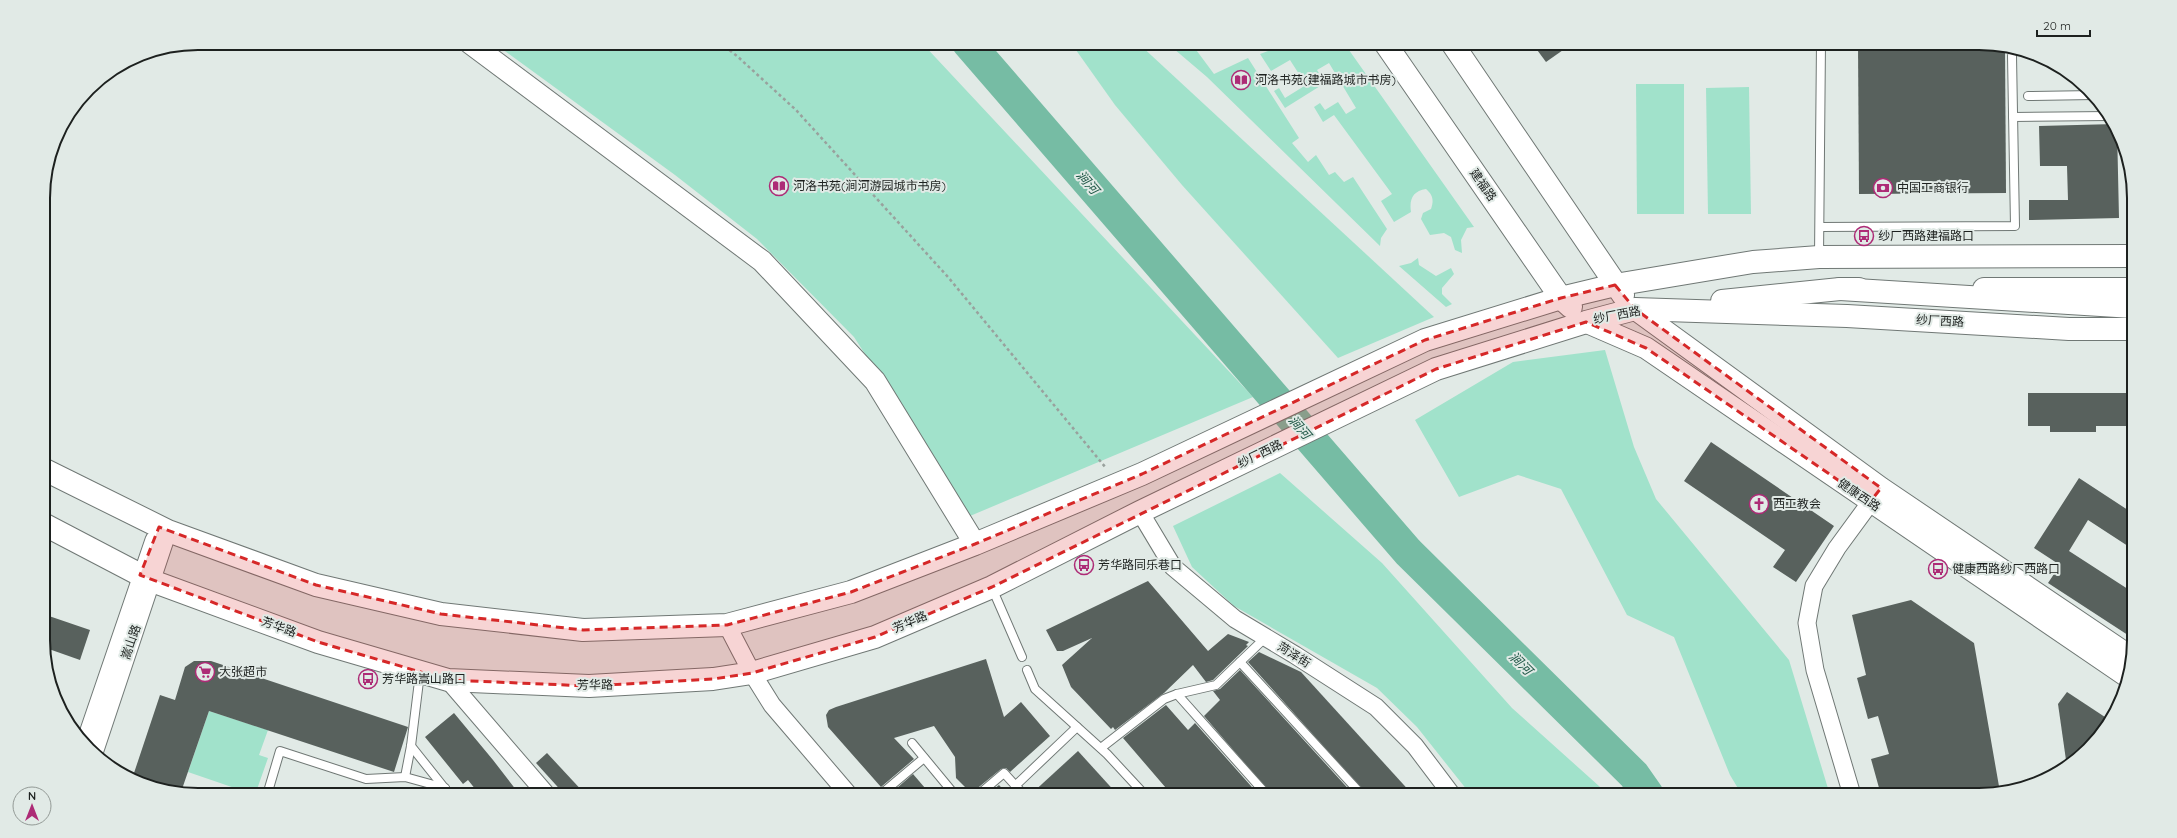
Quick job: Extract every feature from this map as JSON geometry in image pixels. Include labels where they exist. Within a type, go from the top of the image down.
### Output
[{"type":"main road","name":"建福路","points":[[1390,50],[1561,298],[1586,322]]},
{"type":"main road","points":[[1457,50],[1615,285],[1636,309],[1840,289],[2127,289]]},
{"type":"main road","points":[[50,472],[163,529],[316,585],[441,614],[583,630],[727,624],[851,592],[975,544],[1142,474],[1425,340],[1561,298],[1615,285],[1753,262],[1819,257],[2127,256]]},
{"type":"main road","points":[[1840,289],[2127,308]]},
{"type":"main road","name":"纱厂西路","points":[[1148,508],[1436,369],[1586,322],[1636,309],[1847,316],[2069,329],[2127,329]]},
{"type":"main road","name":"芳华路","points":[[50,528],[146,578],[318,642],[420,672],[448,680],[589,686],[714,679],[752,673],[875,637],[992,587],[1148,508]]},
{"type":"street","points":[[479,50],[762,261],[874,381],[975,544]]},
{"type":"street","name":"健康西路","points":[[1636,309],[1875,495],[2123,673]]},
{"type":"street","name":"健康西路","points":[[1586,322],[1646,348],[2127,654]]},
{"type":"street","points":[[1850,788],[1815,670],[1807,623],[1814,586],[1837,548],[1875,495]]},
{"type":"street","name":"菏泽街","points":[[1148,508],[1173,567],[1235,619],[1376,708],[1415,746],[1447,788]]},
{"type":"street","name":"嵩山路","points":[[87,738],[163,529]]},
{"type":"street","name":"嵩山路","points":[[96,747],[146,578]]},
{"type":"street","points":[[727,624],[752,673],[772,705],[843,788]]},
{"type":"street","points":[[448,680],[542,788]]},
{"type":"lane","points":[[1819,257],[1821,50]]},
{"type":"lane","points":[[1820,227],[2016,226],[2012,56]]},
{"type":"lane","points":[[2028,96],[2086,95]]},
{"type":"lane","points":[[2013,117],[2102,116]]},
{"type":"lane","points":[[992,587],[1022,657]]},
{"type":"lane","points":[[1101,748],[1164,699],[1177,694],[1216,685],[1266,638]]},
{"type":"lane","points":[[1240,662],[1356,788]]},
{"type":"lane","points":[[1027,670],[1035,689],[1101,748],[1138,788]]},
{"type":"lane","points":[[405,777],[411,746],[420,672]]},
{"type":"lane","points":[[1177,694],[1261,788]]},
{"type":"lane","points":[[986,788],[1004,773],[1015,786],[1077,727]]},
{"type":"lane","points":[[912,743],[949,788]]},
{"type":"lane","points":[[411,746],[444,788]]},
{"type":"lane","points":[[269,788],[280,751],[366,779],[405,777],[436,788]]},
{"type":"lane","points":[[888,788],[924,758]]},
{"type":"path","points":[[729,50],[796,110],[948,277],[1119,484]]},
{"type":"highlighted area","points":[[1615,285],[1635,309],[1881,488],[1870,502],[1646,348],[1586,322],[1436,369],[992,587],[875,637],[752,673],[713,679],[589,686],[448,680],[318,642],[140,575],[159,527],[316,585],[441,614],[583,630],[727,625],[851,592],[975,544],[1142,474],[1425,340],[1561,298]]},
{"type":"green space","points":[[504,50],[929,50],[1253,397],[970,516],[854,337],[757,239],[675,175]]},
{"type":"green space","points":[[1076,50],[1146,50],[1434,317],[1338,358],[1182,185],[1115,105]]},
{"type":"green space","points":[[1175,50],[1196,50],[1214,74],[1248,58],[1299,138],[1292,143],[1308,162],[1316,155],[1329,175],[1335,172],[1344,182],[1353,177],[1387,229],[1381,238],[1380,246],[1207,77]]},
{"type":"green space","points":[[1271,50],[1349,50],[1474,227],[1467,228],[1461,240],[1462,253],[1455,250],[1451,237],[1444,233],[1430,235],[1421,219],[1423,213],[1431,209],[1432,203],[1430,193],[1426,189],[1413,196],[1411,200],[1411,212],[1394,222],[1381,201],[1392,194],[1334,115],[1323,122],[1314,107],[1320,103],[1325,110],[1338,102],[1346,114],[1356,108],[1329,63],[1317,70],[1325,83],[1285,108],[1274,91],[1279,88],[1285,98],[1306,85],[1290,60],[1271,71],[1260,54]]},
{"type":"green space","points":[[1636,84],[1684,84],[1684,214],[1637,214]]},
{"type":"green space","points":[[1749,87],[1751,214],[1708,214],[1706,88]]},
{"type":"green space","points":[[1418,258],[1419,265],[1436,276],[1451,268],[1454,274],[1442,288],[1442,294],[1452,304],[1446,307],[1399,266],[1411,263]]},
{"type":"green space","points":[[1605,350],[1634,447],[1656,499],[1789,660],[1828,788],[1738,788],[1730,775],[1674,637],[1627,615],[1561,489],[1518,475],[1459,497],[1415,420],[1513,362]]},
{"type":"green space","points":[[1280,473],[1382,563],[1512,708],[1601,788],[1465,788],[1417,727],[1377,688],[1234,606],[1192,567],[1173,526]]},
{"type":"green space","points":[[209,711],[268,730],[259,755],[268,758],[257,788],[235,788],[188,772]]},
{"type":"building","points":[[1537,50],[1563,50],[1546,62]]},
{"type":"building","points":[[1858,50],[1989,50],[2005,52],[2006,193],[1859,194]]},
{"type":"building","points":[[2107,124],[2117,145],[2119,218],[2029,220],[2029,200],[2068,200],[2067,166],[2040,166],[2039,126]]},
{"type":"building","points":[[2028,393],[2127,393],[2127,426],[2096,426],[2096,432],[2050,432],[2050,426],[2028,426]]},
{"type":"building","name":"西工教会","points":[[1711,442],[1834,526],[1796,582],[1773,567],[1785,550],[1684,481]]},
{"type":"building","points":[[2079,478],[2127,509],[2127,545],[2088,520],[2069,551],[2127,588],[2127,634],[2048,583],[2060,565],[2034,548]]},
{"type":"building","points":[[1148,581],[1208,651],[1228,634],[1249,642],[1246,645],[1248,646],[1213,680],[1206,682],[1193,665],[1164,693],[1115,730],[1113,727],[1111,729],[1071,687],[1062,665],[1092,638],[1063,651],[1057,651],[1046,630]]},
{"type":"building","points":[[1911,600],[1974,643],[1999,787],[1879,788],[1871,759],[1889,754],[1878,716],[1868,719],[1857,678],[1866,675],[1852,615]]},
{"type":"building","points":[[50,616],[90,630],[80,660],[50,649]]},
{"type":"building","points":[[1259,652],[1301,672],[1407,788],[1361,788],[1248,662]]},
{"type":"building","points":[[986,659],[1004,717],[1021,702],[1050,736],[1010,772],[1006,768],[1001,769],[978,788],[966,788],[956,778],[955,757],[934,726],[894,738],[914,759],[881,787],[828,727],[826,715],[829,710]]},
{"type":"building","points":[[194,661],[211,661],[408,727],[394,772],[209,711],[183,787],[159,783],[134,774],[160,695],[175,700],[185,667]]},
{"type":"building","points":[[1240,670],[1348,788],[1266,788],[1204,716],[1220,700],[1213,691],[1220,689]]},
{"type":"building","points":[[2067,692],[2105,717],[2084,745],[2066,759],[2058,704]]},
{"type":"building","points":[[1166,705],[1188,730],[1195,723],[1253,788],[1166,788],[1123,738]]},
{"type":"building","points":[[454,713],[515,788],[474,788],[468,780],[463,784],[425,737]]},
{"type":"building","points":[[1078,751],[1112,788],[1038,788]]},
{"type":"building","points":[[547,753],[580,788],[559,788],[536,763]]},
{"type":"building","points":[[913,774],[925,788],[897,788]]},
{"type":"waterway","name":"涧河","points":[[974,50],[1408,552],[1634,775],[1643,788]]},
{"type":"place","name":"河洛书苑(建福路城市书房)","points":[[1241,80]]},
{"type":"place","name":"河洛书苑(涧河游园城市书房)","points":[[779,186]]},
{"type":"place","name":"中国工商银行","points":[[1883,188]]},
{"type":"place","name":"纱厂西路建福路口","points":[[1864,236]]},
{"type":"place","name":"西工教会","points":[[1759,504]]},
{"type":"place","name":"芳华路同乐巷口","points":[[1084,565]]},
{"type":"place","name":"健康西路纱厂西路口","points":[[1938,569]]},
{"type":"place","name":"大张超市","points":[[205,672]]},
{"type":"place","name":"芳华路嵩山路口","points":[[368,679]]}]
